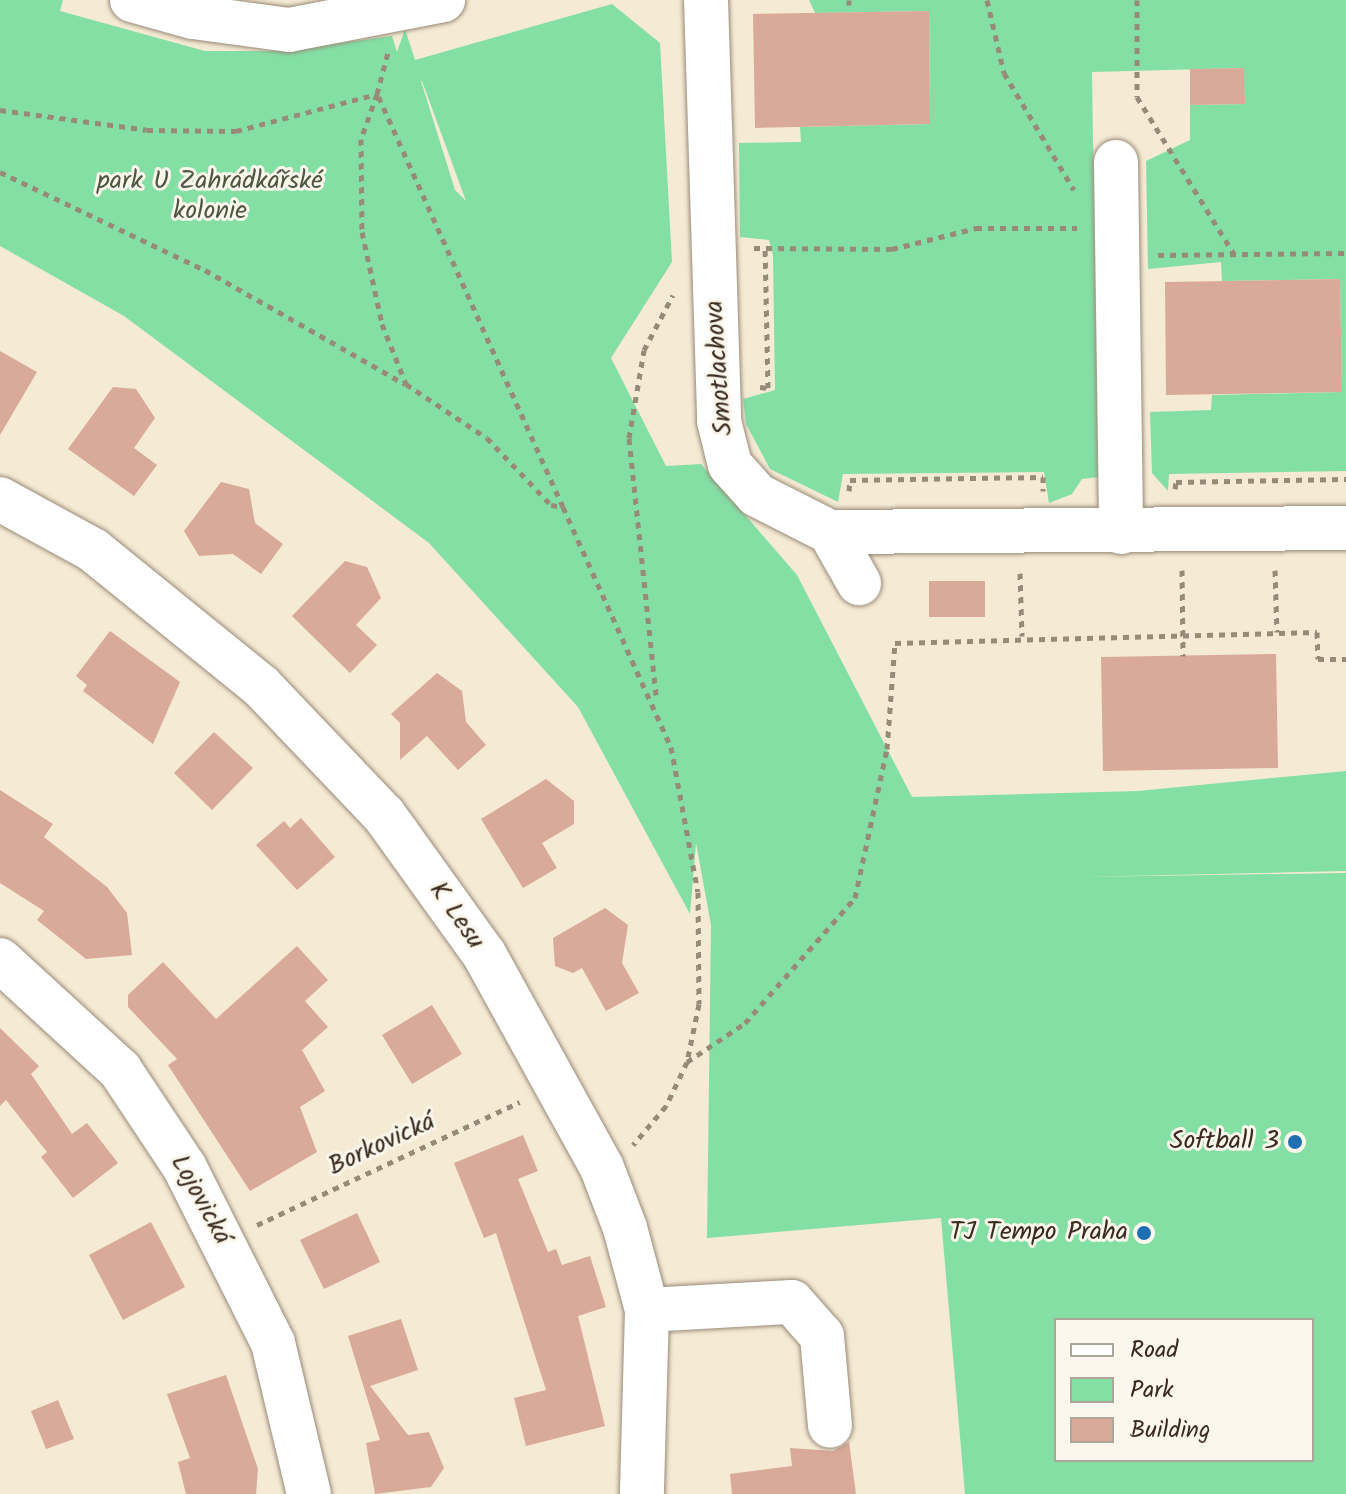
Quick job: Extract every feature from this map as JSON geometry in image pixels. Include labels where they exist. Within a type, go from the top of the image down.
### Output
[{"type":"street","points":[[132,0],[193,17],[289,30],[443,0]]},
{"type":"street","name":"Smotlachova","points":[[706,0],[719,421],[730,465],[790,517],[839,514],[1121,532],[1346,528]]},
{"type":"street","points":[[1116,162],[1121,532]]},
{"type":"street","name":"K Lesu","points":[[0,499],[93,550],[249,676],[384,815],[484,954],[602,1168],[647,1310],[642,1494]]},
{"type":"street","points":[[839,514],[859,583]]},
{"type":"street","name":"Lojovická","points":[[0,960],[120,1070],[224,1241],[273,1343],[309,1494]]},
{"type":"street","points":[[647,1310],[792,1302],[822,1336],[830,1426]]},
{"type":"path","points":[[987,0],[1004,73],[1031,107],[1082,204]]},
{"type":"path","points":[[1137,0],[1137,97],[1234,254]]},
{"type":"path","points":[[395,9],[377,94],[361,139],[362,232],[382,324],[406,384]]},
{"type":"path","points":[[0,110],[147,130],[236,131],[377,94]]},
{"type":"path","points":[[377,94],[563,507],[656,701],[671,747],[703,942],[687,1062],[640,1140],[602,1168]]},
{"type":"path","points":[[0,172],[205,270],[406,384],[487,438],[551,505],[563,507]]},
{"type":"path","points":[[754,387],[768,388],[765,249],[892,249],[976,228],[1096,227]]},
{"type":"path","points":[[656,701],[629,438],[644,350],[688,270],[714,251]]},
{"type":"path","points":[[1141,256],[1346,253]]},
{"type":"path","points":[[839,514],[850,480],[1043,477],[1043,501]]},
{"type":"path","points":[[1121,484],[1148,484],[1174,501],[1176,482],[1346,479]]},
{"type":"path","points":[[1182,565],[1183,656]]},
{"type":"path","points":[[1167,566],[1197,565]]},
{"type":"path","points":[[1259,565],[1275,565],[1277,632]]},
{"type":"path","points":[[1022,636],[1020,567],[1035,567]]},
{"type":"path","points":[[687,1062],[745,1023],[855,898],[887,749],[895,643],[1022,636],[1317,632],[1318,659],[1346,659]]},
{"type":"path","name":"Borkovická","points":[[224,1241],[558,1084]]},
{"type":"green space","name":"park U Zahrádkářské kolonie","points":[[0,0],[63,0],[60,11],[205,51],[281,51],[392,36],[397,52],[405,29],[415,60],[612,4],[660,43],[672,262],[611,358],[666,466],[701,464],[797,575],[912,797],[1138,791],[1346,771],[1346,871],[1076,877],[1346,873],[1346,1494],[965,1494],[941,1218],[707,1238],[711,925],[696,843],[690,914],[578,707],[429,543],[124,316],[0,246]],"holes":[[[422,81],[466,201],[455,190]]]},
{"type":"green space","points":[[809,0],[1346,0],[1346,471],[1169,474],[1168,491],[1152,473],[1150,412],[1211,410],[1212,395],[1342,392],[1340,279],[1222,281],[1221,262],[1148,269],[1146,161],[1190,140],[1190,105],[1245,104],[1243,68],[1092,72],[1098,477],[1082,479],[1072,494],[1049,503],[1044,472],[843,474],[838,502],[770,469],[746,424],[743,399],[775,390],[773,256],[769,240],[740,237],[739,143],[801,142],[800,127],[930,124],[929,11],[815,13]]},
{"type":"building","points":[[929,11],[930,124],[755,128],[753,14]]},
{"type":"building","points":[[1244,68],[1245,104],[1190,105],[1190,69]]},
{"type":"building","points":[[1340,279],[1342,392],[1166,395],[1165,282]]},
{"type":"building","points":[[0,351],[37,372],[0,435]]},
{"type":"building","points":[[113,387],[136,389],[155,418],[134,448],[157,465],[134,496],[68,449]]},
{"type":"building","points":[[221,482],[249,489],[255,523],[283,544],[261,574],[233,554],[199,556],[184,531]]},
{"type":"building","points":[[345,561],[367,567],[381,598],[356,625],[377,645],[350,673],[292,616]]},
{"type":"building","points":[[929,581],[985,581],[985,617],[929,617]]},
{"type":"building","points":[[110,631],[180,682],[153,744],[83,691],[87,685],[76,676]]},
{"type":"building","points":[[1276,654],[1278,768],[1103,771],[1101,657]]},
{"type":"building","points":[[437,673],[462,691],[466,722],[486,745],[458,770],[427,736],[400,760],[400,723],[391,714]]},
{"type":"building","points":[[214,732],[253,768],[212,810],[174,773]]},
{"type":"building","points":[[546,779],[574,801],[574,824],[542,843],[557,868],[523,888],[481,819]]},
{"type":"building","points":[[0,790],[53,824],[44,837],[107,887],[127,913],[132,955],[86,959],[37,920],[44,911],[0,883]]},
{"type":"building","points":[[301,818],[335,857],[297,890],[256,845],[284,821],[290,828]]},
{"type":"building","points":[[605,908],[628,925],[622,963],[639,993],[606,1011],[582,968],[573,973],[555,966],[553,938]]},
{"type":"building","points":[[297,946],[328,980],[305,1001],[328,1027],[302,1050],[325,1091],[300,1107],[317,1152],[250,1191],[168,1065],[177,1059],[128,1007],[128,995],[163,962],[216,1019]]},
{"type":"building","points":[[432,1005],[462,1054],[412,1084],[382,1035]]},
{"type":"building","points":[[0,1028],[39,1066],[31,1074],[72,1134],[87,1123],[118,1163],[73,1198],[41,1157],[47,1152],[6,1100],[0,1106]]},
{"type":"building","points":[[523,1135],[538,1171],[518,1179],[548,1252],[556,1249],[562,1265],[590,1256],[606,1307],[578,1316],[605,1426],[526,1446],[514,1398],[546,1390],[496,1233],[484,1238],[454,1163]]},
{"type":"building","points":[[357,1213],[380,1262],[324,1289],[300,1240]]},
{"type":"building","points":[[151,1222],[185,1287],[123,1320],[89,1255]]},
{"type":"building","points":[[401,1319],[418,1370],[370,1386],[408,1435],[429,1432],[444,1468],[431,1487],[375,1494],[366,1443],[380,1440],[348,1336]]},
{"type":"building","points":[[226,1375],[258,1469],[256,1494],[186,1494],[178,1462],[190,1458],[167,1394]]},
{"type":"building","points":[[58,1400],[74,1439],[46,1449],[31,1411]]},
{"type":"building","points":[[849,1442],[856,1494],[732,1494],[730,1474],[792,1466],[790,1448],[833,1451]]},
{"type":"place","name":"Softball 3","points":[[1295,1142]]},
{"type":"place","name":"TJ Tempo Praha","points":[[1144,1233]]}]
